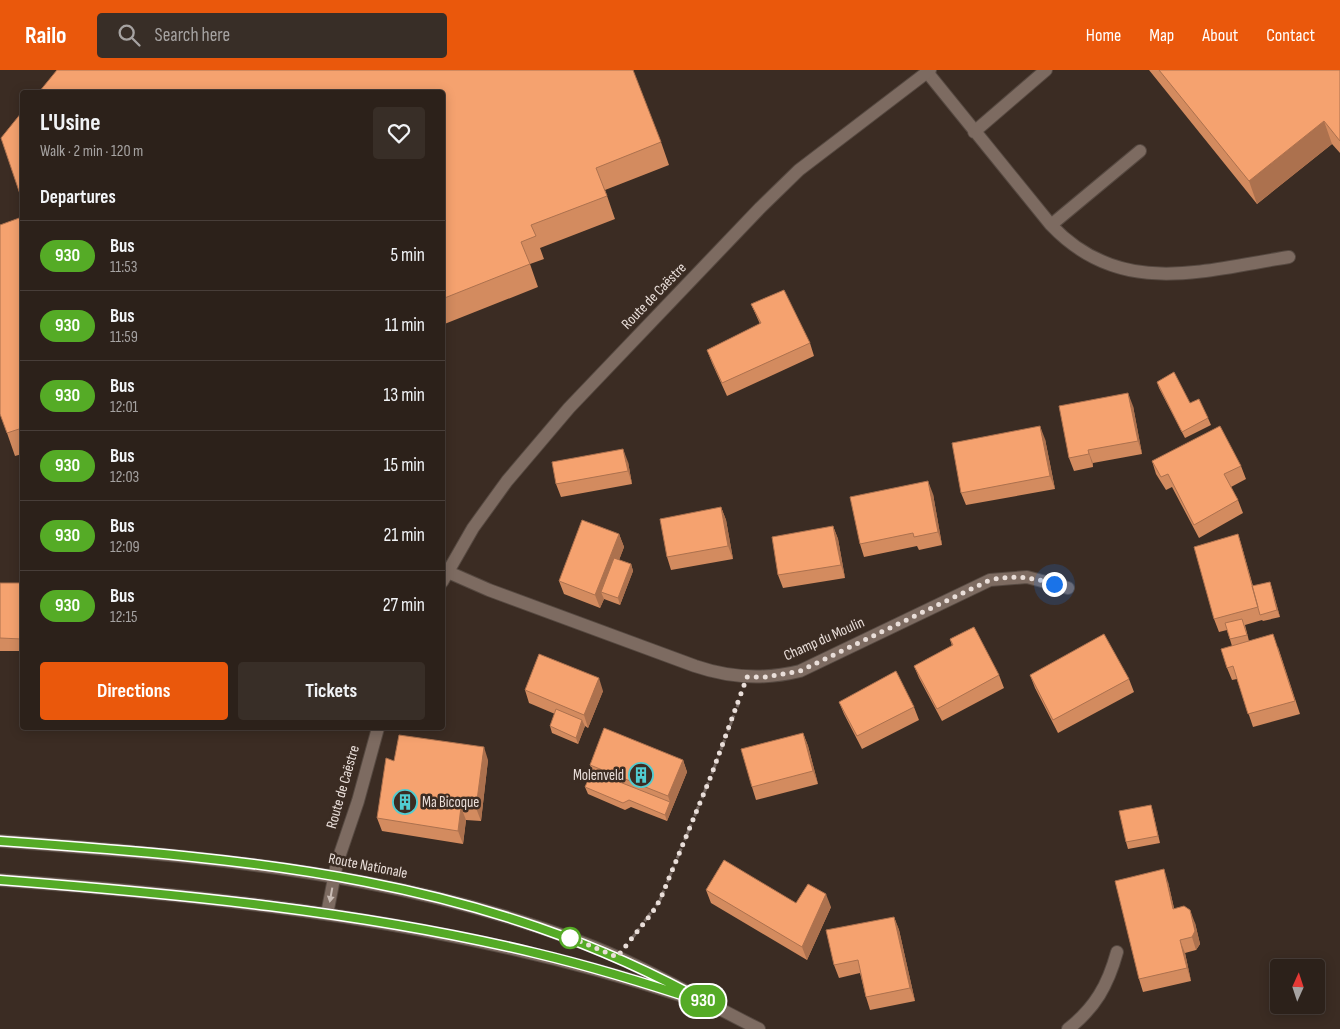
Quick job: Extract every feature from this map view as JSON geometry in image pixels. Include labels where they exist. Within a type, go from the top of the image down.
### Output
[{"type":"street","points":[[974,132],[1046,70]]},
{"type":"street","points":[[928,71],[974,132],[1051,225],[1068,243],[1085,254],[1108,265],[1135,272],[1187,273],[1289,257]]},
{"type":"street","name":"Route de Caëstre","points":[[445,577],[473,528],[548,430],[736,233],[799,170],[928,71]]},
{"type":"street","points":[[1051,225],[1140,151]]},
{"type":"street","name":"Champ du Moulin","points":[[445,577],[489,590],[695,666],[711,671],[747,677],[766,677],[800,671],[990,580],[1014,576],[1027,577],[1068,588]]},
{"type":"street","name":"Route de Caëstre","points":[[327,914],[334,875],[377,730]]},
{"type":"street","name":"Route Nationale","points":[[0,842],[224,859],[334,875],[405,889],[510,917],[617,957],[660,976],[709,1004],[760,1029]]},
{"type":"street","name":"Route Nationale","points":[[0,880],[154,893],[327,914],[456,936],[536,953],[650,985],[709,1004]]},
{"type":"street","points":[[1068,1029],[1082,1018],[1099,997],[1111,973],[1117,952]]},
{"type":"path","points":[[617,957],[660,900],[711,776],[747,677]]},
{"type":"building","points":[[57,70],[633,70],[661,142],[596,168],[607,196],[531,225],[536,236],[521,242],[530,264],[445,298],[445,90],[41,90]]},
{"type":"building","points":[[1159,70],[1340,70],[1340,141],[1324,121],[1249,181]]},
{"type":"building","points":[[20,114],[20,194],[1,138]]},
{"type":"building","points":[[20,218],[20,429],[7,433],[0,414],[0,225]]},
{"type":"building","points":[[784,290],[810,343],[722,383],[707,350],[761,323],[751,304]]},
{"type":"building","points":[[1174,372],[1190,403],[1199,399],[1208,418],[1182,432],[1157,382]]},
{"type":"building","points":[[1128,393],[1138,441],[1088,450],[1089,454],[1069,458],[1059,406]]},
{"type":"building","points":[[1040,426],[1050,476],[961,493],[952,443]]},
{"type":"building","points":[[1220,426],[1241,466],[1224,474],[1238,500],[1194,525],[1168,474],[1161,477],[1152,461]]},
{"type":"building","points":[[623,449],[628,471],[556,484],[552,462]]},
{"type":"building","points":[[928,481],[938,532],[914,537],[913,533],[860,544],[850,497]]},
{"type":"building","points":[[721,507],[728,546],[667,557],[660,519]]},
{"type":"building","points":[[582,520],[619,534],[595,595],[559,581]]},
{"type":"building","points":[[833,526],[841,565],[778,575],[772,537]]},
{"type":"building","points":[[1238,534],[1258,607],[1214,619],[1194,547]]},
{"type":"building","points":[[614,558],[631,564],[618,598],[601,592]]},
{"type":"building","points":[[1270,582],[1277,610],[1260,615],[1252,586]]},
{"type":"building","points":[[0,583],[20,583],[20,639],[0,638]]},
{"type":"building","points":[[1242,619],[1247,635],[1230,639],[1225,623]]},
{"type":"building","points":[[974,627],[999,675],[937,709],[914,666],[953,645],[950,639]]},
{"type":"building","points":[[1104,634],[1129,679],[1053,720],[1030,675]]},
{"type":"building","points":[[1273,634],[1295,701],[1248,714],[1233,666],[1227,668],[1221,649]]},
{"type":"building","points":[[539,654],[599,678],[584,715],[525,690]]},
{"type":"building","points":[[896,671],[914,707],[857,736],[839,702]]},
{"type":"building","points":[[556,709],[582,720],[576,738],[550,726]]},
{"type":"building","name":"Molenveld","points":[[604,728],[683,760],[668,796],[590,765]]},
{"type":"building","points":[[803,733],[813,771],[752,787],[741,749]]},
{"type":"building","points":[[399,735],[484,747],[476,808],[461,807],[458,831],[377,818],[386,758],[394,761]]},
{"type":"building","points":[[592,771],[670,802],[665,815],[629,800],[623,803],[585,787]]},
{"type":"building","points":[[1151,805],[1158,836],[1126,842],[1119,811]]},
{"type":"building","points":[[724,860],[796,903],[808,884],[826,894],[802,947],[706,890]]},
{"type":"building","points":[[1164,869],[1173,909],[1184,906],[1190,910],[1195,931],[1192,937],[1180,940],[1187,968],[1139,979],[1115,881]]},
{"type":"building","points":[[894,917],[910,988],[866,997],[858,960],[834,965],[826,930]]},
{"type":"bus line","name":"930","points":[[0,841],[224,859],[334,875],[405,889],[510,917],[583,942],[660,976],[709,1004],[650,985],[536,953],[409,927],[279,907],[62,884],[0,880]]},
{"type":"place","name":"Molenveld","points":[[641,775]]},
{"type":"place","name":"Ma Bicoque","points":[[405,802]]},
{"type":"route","points":[[570,938],[567,936],[617,957],[652,913],[660,900],[711,776],[732,723],[747,677],[784,675],[800,671],[978,584],[990,580],[1014,576],[1040,579],[1054,584]]}]
